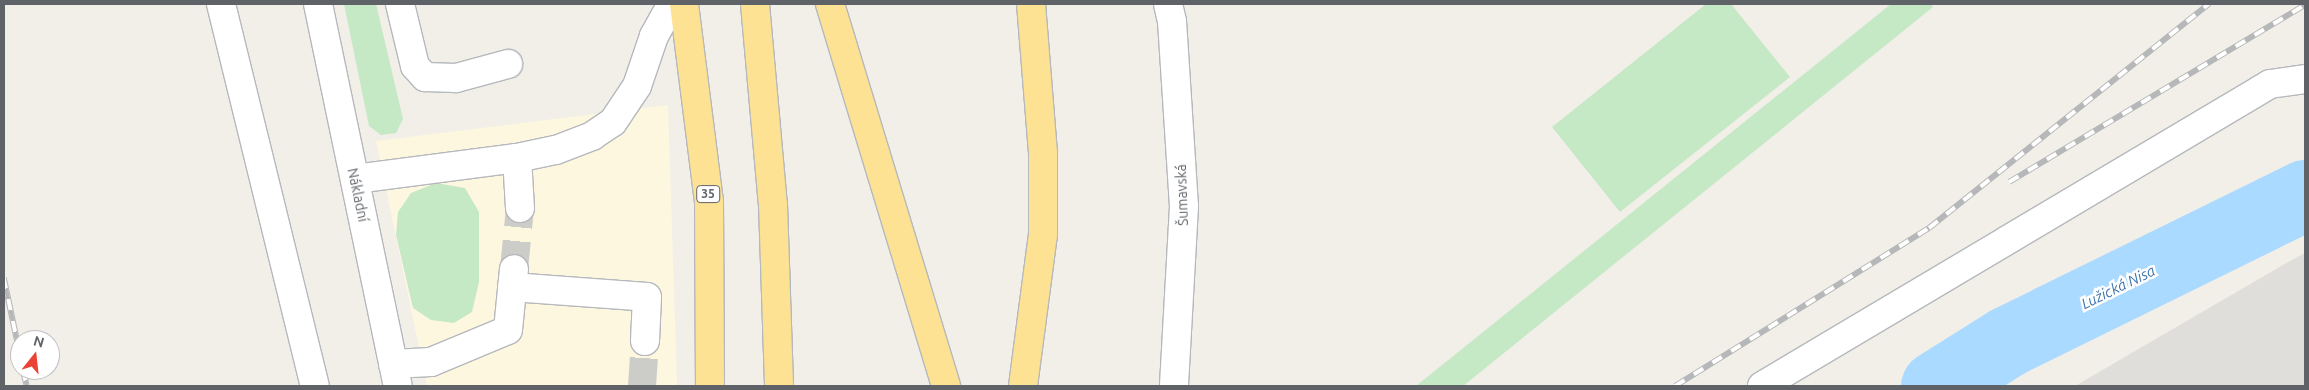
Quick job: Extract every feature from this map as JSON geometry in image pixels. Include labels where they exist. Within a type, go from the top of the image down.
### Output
[{"type":"highway","name":"35","points":[[684,4],[709,201],[710,386]]},
{"type":"highway","points":[[755,4],[773,204],[779,386]]},
{"type":"highway","points":[[830,4],[946,386]]},
{"type":"highway","points":[[1023,386],[1042,236],[1043,153],[1031,4]]},
{"type":"street","points":[[220,4],[315,386]]},
{"type":"street","name":"Nákladní","points":[[318,4],[396,375]]},
{"type":"street","points":[[400,4],[415,66],[425,77],[456,78],[508,64]]},
{"type":"street","points":[[355,179],[517,158],[556,150],[592,136],[613,122],[637,86],[654,36],[672,4]]},
{"type":"street","name":"Šumavská","points":[[1168,4],[1172,21],[1184,206],[1174,386]]},
{"type":"street","points":[[1762,386],[2270,84],[2305,79]]},
{"type":"street","points":[[517,158],[520,208]]},
{"type":"street","points":[[396,375],[508,330],[513,278],[647,297],[645,341]]},
{"type":"shaded area","points":[[668,105],[677,386],[427,386],[376,141]]},
{"type":"shaded area","points":[[2305,253],[2305,386],[2075,386],[2288,262]]},
{"type":"green space","points":[[344,4],[376,4],[403,119],[396,133],[381,135],[369,126]]},
{"type":"green space","points":[[1706,4],[1731,4],[1790,77],[1620,212],[1552,127]]},
{"type":"green space","points":[[1891,4],[1931,4],[1933,7],[1463,386],[1416,386]]},
{"type":"green space","points":[[436,183],[465,188],[479,212],[479,282],[472,312],[454,323],[431,320],[413,308],[396,235],[398,212],[411,193]]},
{"type":"waterway","name":"Lužická Nisa","points":[[1936,386],[2008,341],[2305,195]]},
{"type":"tunnel","points":[[514,269],[520,208]]},
{"type":"tunnel","points":[[642,386],[645,341]]},
{"type":"railway","points":[[1675,386],[1929,228],[2209,4]]},
{"type":"railway","points":[[2009,182],[2305,5]]},
{"type":"railway","points":[[4,278],[15,330]]},
{"type":"railway","points":[[26,380],[27,386]]}]
